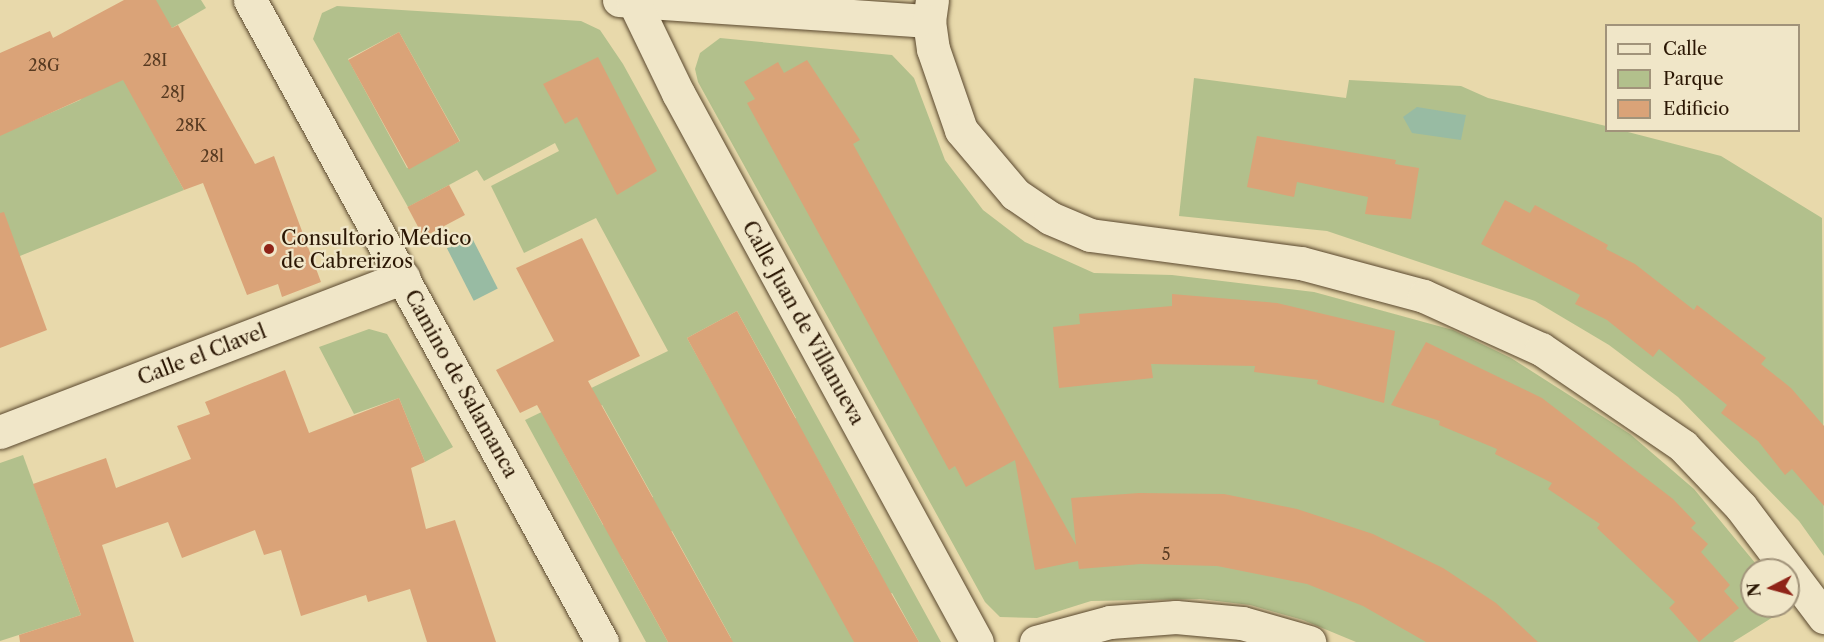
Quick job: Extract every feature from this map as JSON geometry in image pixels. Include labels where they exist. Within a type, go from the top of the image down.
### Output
[{"type":"street","name":"Camino de Salamanca","points":[[250,0],[404,277],[602,642]]},
{"type":"street","points":[[629,0],[930,11],[933,49],[961,130],[1015,194],[1050,218],[1090,235],[1301,263],[1424,296],[1541,349],[1683,446],[1741,507],[1824,617]]},
{"type":"street","name":"Calle Juan de Villanueva","points":[[629,0],[977,642]]},
{"type":"street","name":"Calle el Clavel","points":[[0,432],[404,277]]},
{"type":"street","points":[[1036,642],[1110,622],[1176,617],[1242,623],[1310,642]]},
{"type":"green space","points":[[151,0],[201,0],[206,8],[172,28]]},
{"type":"green space","points":[[337,6],[581,21],[600,30],[623,64],[941,642],[919,642],[892,593],[857,613],[854,642],[724,642],[731,638],[672,531],[622,559],[668,642],[646,642],[525,420],[668,351],[596,218],[524,253],[491,186],[559,151],[555,143],[484,181],[477,170],[408,207],[313,39],[322,13]],"holes":[[[399,32],[460,141],[407,168],[348,59]],[[737,311],[796,418],[747,446],[687,338]],[[602,405],[653,497],[603,525],[553,433]],[[814,453],[873,560],[825,587]]]},
{"type":"green space","points":[[720,38],[892,55],[914,78],[945,160],[983,210],[1025,242],[1094,273],[1172,275],[1314,292],[1453,330],[1511,358],[1630,434],[1694,489],[1751,558],[1740,558],[1740,618],[1771,618],[1733,642],[1356,642],[1303,620],[1250,605],[1200,599],[1091,601],[1037,618],[1000,617],[985,602],[698,82],[695,69],[700,53]]},
{"type":"green space","points":[[114,61],[184,190],[0,264],[0,135],[80,100]]},
{"type":"green space","points":[[1194,78],[1346,98],[1349,80],[1461,86],[1488,98],[1605,126],[1605,132],[1628,132],[1721,156],[1822,218],[1824,556],[1799,521],[1678,397],[1609,345],[1535,301],[1327,231],[1179,216]]},
{"type":"green space","points":[[369,329],[387,334],[453,447],[425,462],[399,398],[354,414],[319,347]]},
{"type":"green space","points":[[23,455],[81,615],[0,641],[0,463]]},
{"type":"shaded area","points":[[1417,107],[1466,115],[1461,140],[1412,133],[1403,117]]},
{"type":"shaded area","points":[[471,236],[498,289],[474,301],[447,248]]},
{"type":"building","points":[[124,0],[156,0],[172,28],[178,25],[255,164],[274,156],[321,282],[282,297],[278,284],[247,295],[203,183],[184,190],[123,80],[0,136],[0,53],[50,31],[53,38]]},
{"type":"building","points":[[399,32],[460,141],[409,169],[348,60]]},
{"type":"building","points":[[598,57],[657,171],[617,195],[577,117],[565,124],[543,84]]},
{"type":"building","points":[[807,60],[860,140],[853,144],[1076,545],[1071,498],[1139,493],[1224,494],[1297,509],[1373,534],[1443,568],[1496,603],[1538,642],[1426,642],[1363,606],[1307,584],[1217,566],[1141,564],[1079,569],[1078,561],[1035,570],[1015,460],[966,487],[955,466],[949,470],[747,103],[755,99],[744,82],[778,62],[784,73]]},
{"type":"building","points":[[1257,136],[1396,160],[1395,164],[1419,168],[1411,219],[1365,214],[1368,197],[1297,182],[1294,197],[1247,187]]},
{"type":"building","points":[[449,185],[465,215],[423,237],[408,207]]},
{"type":"building","points":[[1505,200],[1530,213],[1535,205],[1608,245],[1606,249],[1635,264],[1694,310],[1697,305],[1766,358],[1761,364],[1791,388],[1824,426],[1824,506],[1792,469],[1785,475],[1758,441],[1721,413],[1727,405],[1659,349],[1653,357],[1607,320],[1575,304],[1580,295],[1481,244]]},
{"type":"building","points":[[4,212],[47,330],[0,348],[0,213]]},
{"type":"building","points":[[582,238],[640,356],[588,381],[733,642],[668,642],[537,405],[520,413],[496,370],[554,341],[516,268]]},
{"type":"building","points":[[1172,294],[1277,303],[1395,331],[1384,403],[1317,384],[1318,380],[1254,372],[1255,366],[1151,364],[1153,378],[1059,388],[1053,327],[1080,324],[1079,314],[1172,306]]},
{"type":"building","points":[[737,311],[919,642],[854,642],[794,534],[687,338]]},
{"type":"building","points":[[1426,342],[1542,398],[1673,499],[1696,523],[1691,528],[1708,544],[1701,552],[1730,585],[1724,591],[1739,608],[1699,642],[1669,608],[1675,602],[1597,528],[1600,524],[1548,489],[1552,483],[1495,454],[1497,449],[1439,425],[1440,421],[1391,405]]},
{"type":"building","points":[[285,370],[309,433],[399,398],[425,462],[411,468],[426,529],[455,520],[496,642],[427,642],[410,589],[368,602],[366,595],[301,616],[281,550],[264,555],[255,530],[182,558],[168,522],[102,545],[134,642],[20,642],[19,635],[81,615],[33,484],[106,458],[116,488],[191,459],[177,426],[210,414],[205,402]]},
{"type":"place","name":"Consultorio Médico de Cabrerizos","points":[[269,249]]}]
